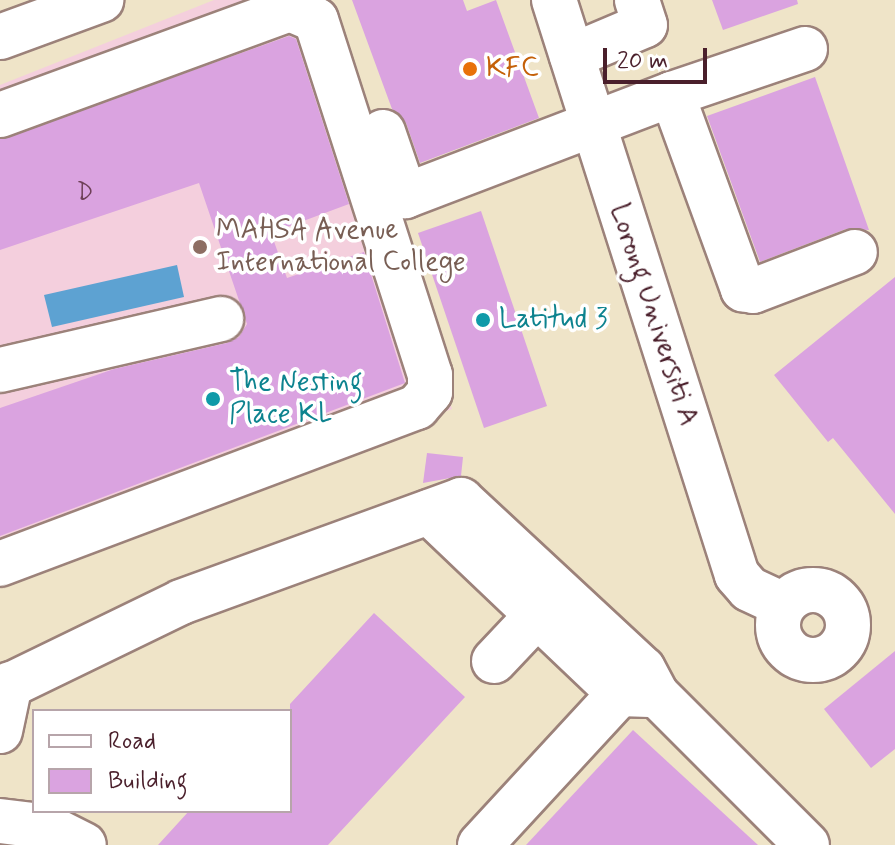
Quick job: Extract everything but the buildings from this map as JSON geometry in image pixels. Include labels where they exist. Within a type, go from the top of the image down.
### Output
[{"type":"main road","points":[[0,37],[101,0]]},
{"type":"main road","points":[[343,0],[341,12],[405,196],[672,94],[805,49]]},
{"type":"main road","name":"Lorong Universiti A","points":[[554,0],[737,575],[749,589],[784,605]]},
{"type":"main road","points":[[572,56],[645,25],[637,0]]},
{"type":"main road","points":[[0,115],[290,9],[303,12],[316,20],[430,375],[430,392],[417,407],[0,564]]},
{"type":"main road","points":[[672,94],[743,289],[753,291],[855,252]]},
{"type":"main road","points":[[0,370],[221,319]]},
{"type":"main road","points":[[0,731],[5,687],[181,602],[429,512],[548,603],[807,845]]},
{"type":"main road","points":[[494,661],[548,603]]},
{"type":"main road","points":[[480,845],[640,686]]},
{"type":"main road","points":[[0,821],[48,827],[84,845]]},
{"type":"shaded area","name":"MAHSA Avenue International College","points":[[214,0],[324,0],[452,409],[0,576],[0,85]]},
{"type":"water","points":[[177,265],[184,297],[52,327],[44,295]]},
{"type":"place","name":"KFC","points":[[470,69]]},
{"type":"place","name":"MAHSA Avenue International College","points":[[200,247]]},
{"type":"place","name":"Latitud 3","points":[[483,320]]},
{"type":"place","name":"The Nesting Place KL","points":[[213,399]]}]
